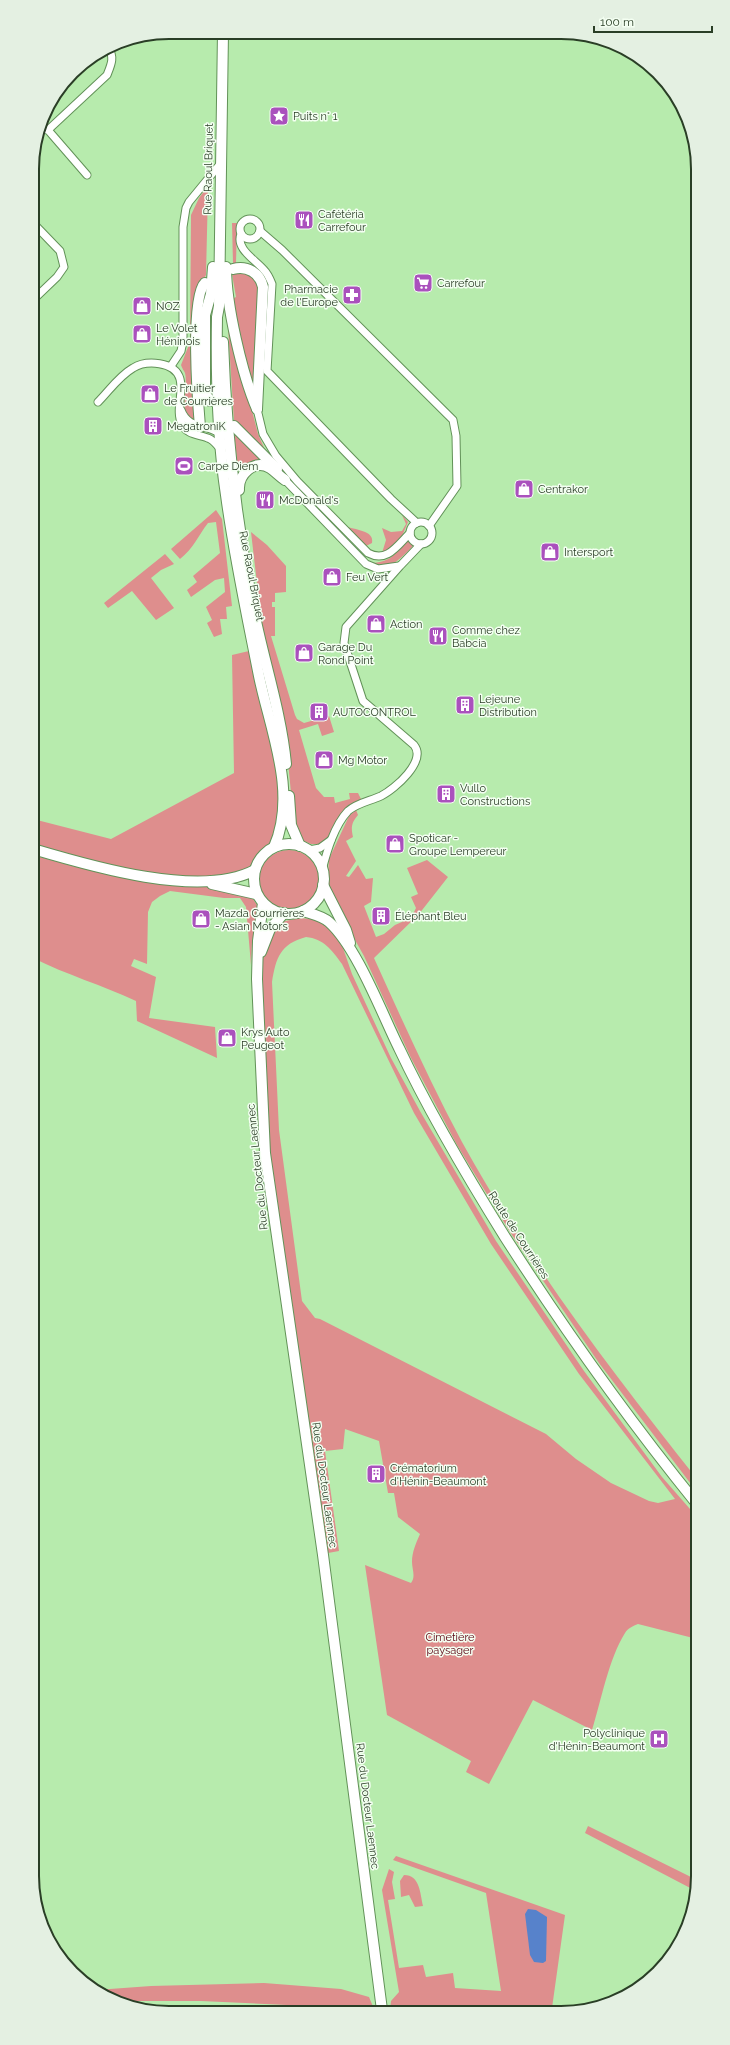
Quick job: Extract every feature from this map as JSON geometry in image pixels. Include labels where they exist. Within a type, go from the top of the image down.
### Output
[{"type":"street","name":"Rue Raoul Briquet","points":[[223,39],[219,214],[219,306],[217,317],[216,364],[253,606],[282,733],[291,825],[304,848]]},
{"type":"street","points":[[46,129],[107,75],[111,64],[112,55],[111,53]]},
{"type":"street","points":[[45,131],[87,175]]},
{"type":"street","points":[[171,366],[183,347],[183,227],[186,208],[220,163]]},
{"type":"street","points":[[210,401],[206,395],[205,386],[205,315],[212,285],[213,235],[219,214]]},
{"type":"street","points":[[219,214],[226,237],[226,278],[234,325],[246,378],[257,409],[263,434],[276,456],[297,481],[368,553],[378,557],[388,556],[410,533],[411,529],[417,523],[422,522],[430,526]]},
{"type":"street","points":[[331,840],[320,848],[304,848],[287,844],[274,847],[261,857],[253,877],[256,894],[263,903],[272,910],[284,914],[303,911],[316,900],[323,885],[322,870],[331,840],[349,810],[387,793],[404,778],[417,758],[417,751],[414,745],[368,707],[361,698],[344,638],[346,627],[421,544],[431,538],[432,534],[430,526],[457,486],[456,431],[453,420],[282,250],[260,231],[258,223],[249,219],[241,224],[240,239],[243,248],[266,271],[272,284],[267,372],[391,499],[417,523]]},
{"type":"street","points":[[39,229],[60,251],[64,267],[57,277],[39,294]]},
{"type":"street","points":[[241,234],[246,239],[252,240],[258,236],[260,231]]},
{"type":"street","points":[[233,269],[240,267],[249,269],[260,279],[263,287],[257,409]]},
{"type":"street","points":[[200,432],[197,386],[197,312],[200,290],[205,283]]},
{"type":"street","points":[[98,402],[126,373],[134,367],[157,364],[171,366],[177,371],[180,379],[181,410],[187,421],[215,442],[221,450]]},
{"type":"street","points":[[200,432],[213,430],[227,431],[280,472],[285,480]]},
{"type":"street","name":"Rue Raoul Briquet","points":[[227,431],[221,450],[237,568],[260,678],[279,758],[283,793],[281,830],[274,847]]},
{"type":"street","points":[[209,438],[227,431]]},
{"type":"street","points":[[237,504],[240,479],[250,468],[259,466],[267,467],[285,480],[366,564],[378,569],[400,566]]},
{"type":"street","points":[[410,533],[414,541],[421,544]]},
{"type":"street","points":[[304,848],[317,859],[322,870]]},
{"type":"street","points":[[39,850],[134,874],[202,882],[256,894]]},
{"type":"street","points":[[202,882],[240,877],[255,870]]},
{"type":"street","name":"Route de Courrières","points":[[323,885],[346,930],[355,958]]},
{"type":"street","name":"Rue du Docteur Laennec","points":[[263,903],[257,962],[266,1153],[323,1555],[381,2006]]},
{"type":"street","name":"Route de Courrières","points":[[303,911],[318,915],[329,922],[339,933],[355,958],[444,1137],[490,1213],[584,1355],[691,1496]]},
{"type":"street","name":"Rue du Docteur Laennec","points":[[257,962],[270,929],[284,914]]},
{"type":"green space","points":[[205,190],[208,190],[206,275],[203,280],[195,423],[189,419],[186,414],[184,401],[186,379],[181,365],[190,342],[191,215],[199,198]]},
{"type":"green space","points":[[232,223],[237,223],[236,263],[233,263]]},
{"type":"green space","points":[[247,272],[259,283],[256,397],[242,348],[232,299],[236,297],[232,274]]},
{"type":"green space","points":[[227,312],[258,434],[265,450],[263,451],[234,421]]},
{"type":"green space","points":[[234,431],[263,461],[245,466],[242,469],[237,460]]},
{"type":"green space","points":[[216,510],[222,519],[232,606],[226,607],[227,619],[220,619],[222,634],[214,637],[207,623],[212,620],[206,607],[225,592],[224,578],[215,580],[191,597],[187,590],[197,582],[193,576],[220,553],[216,522],[208,523],[192,547],[180,559],[171,549]]},
{"type":"green space","points":[[402,515],[408,522],[402,536],[386,553],[382,553],[386,540],[382,528],[391,532],[402,531],[406,524]]},
{"type":"green space","points":[[345,526],[367,533],[372,539],[372,543],[366,546]]},
{"type":"green space","points":[[251,532],[267,545],[286,566],[286,592],[275,593],[275,602],[272,602],[272,607],[275,607],[275,636],[271,636],[295,715],[297,719],[304,723],[329,716],[334,732],[322,736],[318,724],[299,730],[316,788],[324,797],[334,797],[335,803],[350,799],[349,793],[358,793],[361,799],[352,804],[346,810],[329,836],[320,844],[311,844],[304,841],[299,837],[294,824],[288,762],[261,618]]},
{"type":"green space","points":[[408,540],[414,545],[395,562],[383,567],[372,563],[389,559]]},
{"type":"green space","points":[[165,554],[174,564],[161,570],[151,578],[174,608],[156,620],[132,591],[108,608],[104,603]]},
{"type":"green space","points":[[249,651],[273,746],[278,772],[280,798],[278,820],[273,839],[270,844],[256,856],[251,866],[246,871],[210,877],[168,875],[121,867],[39,846],[39,821],[111,839],[234,773],[232,655]]},
{"type":"green space","points":[[356,810],[358,815],[352,826],[353,837],[346,841],[356,861],[346,876],[349,877],[358,865],[366,879],[373,878],[371,902],[364,906],[376,937],[384,934],[395,925],[411,918],[416,908],[411,897],[418,894],[407,868],[427,860],[448,877],[419,914],[374,958],[439,1097],[462,1142],[488,1187],[543,1273],[572,1315],[691,1471],[691,1484],[599,1363],[510,1232],[457,1145],[411,1058],[364,956],[327,890],[329,859],[349,816]]},
{"type":"green space","points":[[289,850],[306,855],[314,863],[319,880],[314,897],[306,905],[289,910],[272,905],[264,897],[259,880],[264,863],[272,855]]},
{"type":"green space","points":[[39,857],[76,867],[140,880],[176,886],[209,887],[251,896],[259,908],[260,914],[252,941],[251,965],[246,907],[240,898],[224,898],[170,891],[152,902],[148,912],[147,964],[134,959],[131,966],[156,977],[149,1018],[215,1027],[217,1058],[137,1021],[136,1001],[39,961]]},
{"type":"green space","name":"Cimetière paysager","points":[[299,918],[313,919],[323,923],[332,931],[343,948],[352,974],[391,1058],[420,1111],[496,1241],[584,1371],[662,1477],[691,1510],[691,1637],[638,1624],[629,1628],[619,1643],[614,1655],[592,1730],[533,1700],[489,1784],[466,1772],[471,1761],[387,1715],[365,1565],[411,1583],[414,1576],[412,1562],[413,1555],[420,1534],[398,1517],[394,1493],[388,1493],[379,1441],[345,1429],[343,1449],[325,1451],[339,1551],[328,1553],[326,1548],[271,1164],[265,1099],[261,980],[265,949],[281,922]],"holes":[[[306,937],[318,940],[327,946],[342,964],[414,1113],[491,1244],[579,1374],[675,1499],[658,1503],[649,1501],[611,1483],[576,1459],[546,1434],[320,1319],[315,1318],[302,1301],[279,1130],[272,982],[275,966],[285,948],[297,940]]]},
{"type":"green space","points":[[588,1826],[691,1877],[690,1888],[585,1833]]},
{"type":"green space","points":[[396,1856],[565,1915],[552,2006],[390,2006],[391,2001],[399,1992],[382,1890],[389,1869],[394,1872],[392,1882],[395,1899],[388,1900],[399,1968],[423,1965],[426,1977],[453,1973],[455,1988],[501,1991],[486,1893],[393,1860]]},
{"type":"green space","points":[[404,1875],[413,1878],[416,1881],[420,1890],[423,1906],[415,1907],[409,1895],[401,1897],[400,1881]]},
{"type":"green space","points":[[264,1983],[341,1989],[369,1997],[373,2006],[309,2006],[201,2001],[136,2001],[105,1989],[151,1986]]},
{"type":"water","points":[[528,1909],[536,1910],[547,1917],[546,1961],[543,1963],[534,1962],[530,1955],[525,1914]]},
{"type":"place","name":"Puits n° 1","points":[[279,116]]},
{"type":"place","name":"Cafétéria Carrefour","points":[[304,220]]},
{"type":"place","name":"Carrefour","points":[[423,283]]},
{"type":"place","name":"Pharmacie de l'Europe","points":[[352,295]]},
{"type":"place","name":"NOZ","points":[[142,306]]},
{"type":"place","name":"Le Volet Héninois","points":[[142,334]]},
{"type":"place","name":"Le Fruitier de Courrières","points":[[150,394]]},
{"type":"place","name":"MegatroniK","points":[[153,426]]},
{"type":"place","name":"Carpe Diem","points":[[184,466]]},
{"type":"place","name":"Centrakor","points":[[524,489]]},
{"type":"place","name":"McDonald's","points":[[265,500]]},
{"type":"place","name":"Intersport","points":[[550,552]]},
{"type":"place","name":"Feu Vert","points":[[332,577]]},
{"type":"place","name":"Action","points":[[376,624]]},
{"type":"place","name":"Comme chez Babcia","points":[[438,636]]},
{"type":"place","name":"Garage Du Rond Point","points":[[304,653]]},
{"type":"place","name":"Lejeune Distribution","points":[[465,705]]},
{"type":"place","name":"AUTOCONTROL","points":[[319,712]]},
{"type":"place","name":"Mg Motor","points":[[324,760]]},
{"type":"place","name":"Vullo Constructions","points":[[446,794]]},
{"type":"place","name":"Spoticar - Groupe Lempereur","points":[[395,844]]},
{"type":"place","name":"Éléphant Bleu","points":[[381,916]]},
{"type":"place","name":"Mazda Courrières - Asian Motors","points":[[201,919]]},
{"type":"place","name":"Krys Auto Peugeot","points":[[227,1038]]},
{"type":"place","name":"Crématorium d'Hénin-Beaumont","points":[[376,1474]]},
{"type":"place","name":"Polyclinique d'Hénin-Beaumont","points":[[659,1739]]}]
